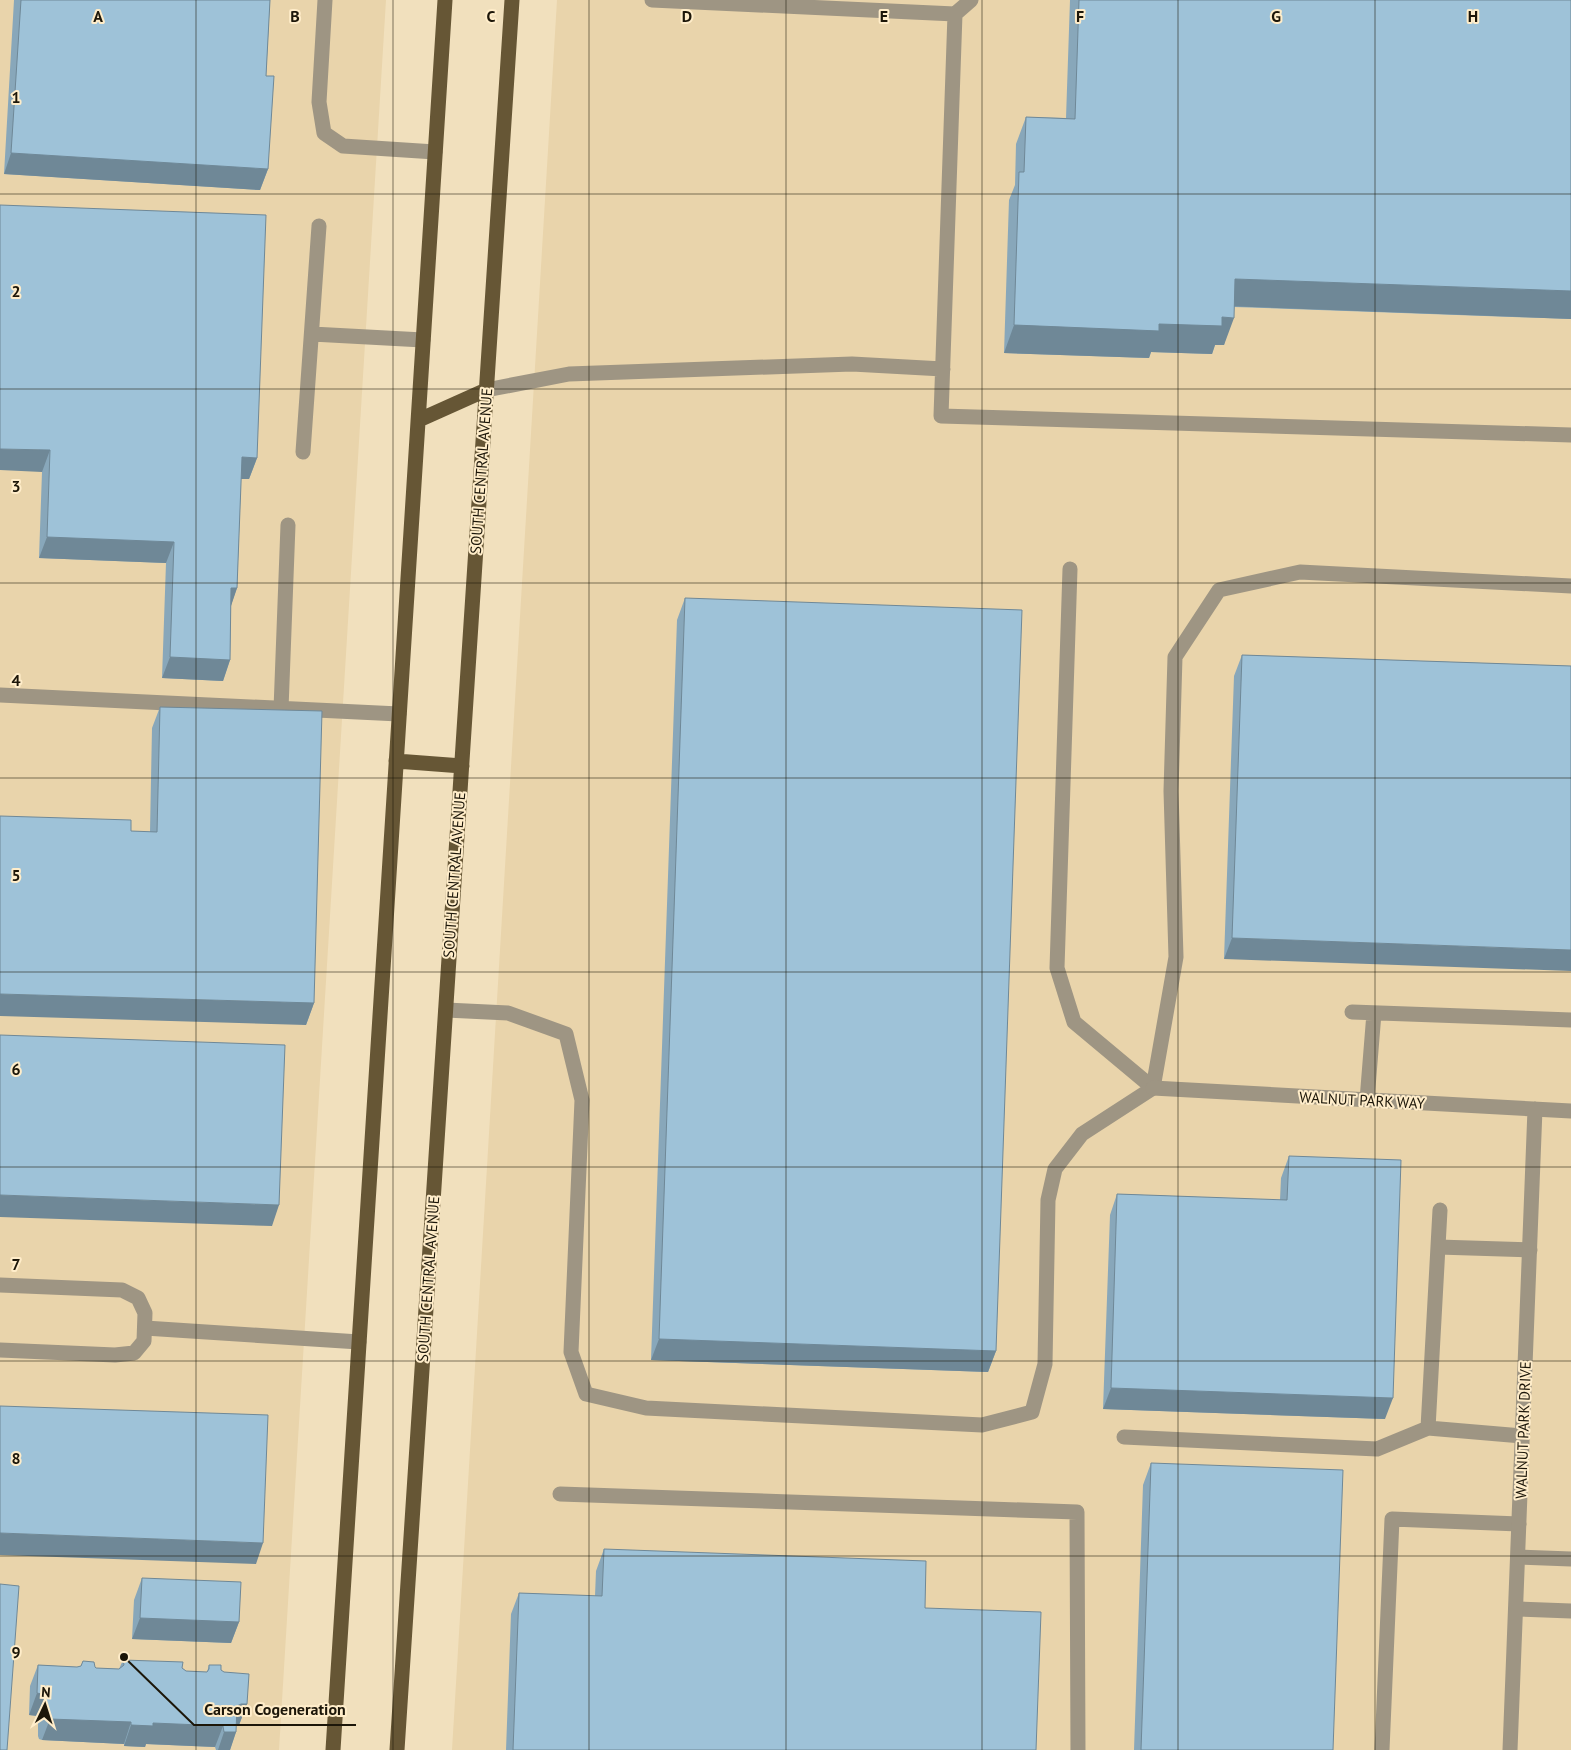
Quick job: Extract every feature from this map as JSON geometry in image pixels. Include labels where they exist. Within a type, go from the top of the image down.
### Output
[{"type":"main road","points":[[333,1750],[445,0]]},
{"type":"main road","name":"SOUTH CENTRAL AVENUE","points":[[397,1750],[512,0]]},
{"type":"main road","points":[[418,420],[486,390]]},
{"type":"main road","points":[[396,761],[462,766]]},
{"type":"street","points":[[325,0],[318,102],[324,133],[343,146],[435,152]]},
{"type":"street","points":[[652,0],[955,14],[971,0]]},
{"type":"street","points":[[955,14],[941,416],[1571,435]]},
{"type":"street","points":[[303,452],[319,226]]},
{"type":"street","points":[[312,334],[423,340]]},
{"type":"street","points":[[486,390],[569,374],[852,364],[943,369]]},
{"type":"street","points":[[282,708],[288,525]]},
{"type":"street","points":[[1070,569],[1057,968],[1074,1022],[1154,1088]]},
{"type":"street","points":[[446,1010],[508,1013],[566,1034],[582,1100],[571,1352],[586,1394],[646,1408],[982,1425],[1032,1412],[1045,1364],[1048,1200],[1056,1169],[1082,1134],[1154,1088],[1176,956],[1171,791],[1175,657],[1219,590],[1300,572],[1571,586]]},
{"type":"street","points":[[0,695],[399,714]]},
{"type":"street","points":[[1352,1012],[1571,1020]]},
{"type":"street","points":[[1367,1100],[1374,1013]]},
{"type":"street","name":"WALNUT PARK WAY","points":[[1154,1088],[1571,1112]]},
{"type":"street","name":"WALNUT PARK DRIVE","points":[[1510,1750],[1535,1109]]},
{"type":"street","points":[[1428,1428],[1440,1210]]},
{"type":"street","points":[[1438,1247],[1530,1250]]},
{"type":"street","points":[[0,1285],[122,1290],[138,1298],[145,1313],[144,1341],[134,1353],[116,1355],[0,1350]]},
{"type":"street","points":[[145,1328],[360,1342]]},
{"type":"street","points":[[1124,1437],[1377,1449],[1428,1428],[1522,1436]]},
{"type":"street","points":[[560,1494],[1077,1512],[1078,1750]]},
{"type":"street","points":[[1382,1750],[1392,1518],[1519,1524]]},
{"type":"street","points":[[1518,1557],[1571,1559]]},
{"type":"street","points":[[1516,1609],[1571,1611]]},
{"type":"shaded area","points":[[0,0],[386,0],[279,1750],[0,1750]]},
{"type":"shaded area","points":[[557,0],[1571,0],[1571,1750],[452,1750]]},
{"type":"building","points":[[21,0],[270,0],[266,76],[274,76],[268,169],[11,153]]},
{"type":"building","points":[[1079,0],[1571,0],[1571,291],[1235,279],[1234,318],[1222,317],[1222,326],[1159,324],[1159,331],[1014,325],[1019,172],[1024,172],[1026,117],[1075,119]]},
{"type":"building","points":[[0,205],[266,215],[257,458],[242,457],[237,588],[231,588],[230,660],[170,657],[174,542],[47,537],[50,450],[0,449]]},
{"type":"building","points":[[685,598],[1022,610],[996,1351],[659,1339]]},
{"type":"building","points":[[1242,655],[1571,666],[1571,950],[1232,938]]},
{"type":"building","points":[[160,707],[322,711],[314,1003],[0,994],[0,816],[131,820],[131,831],[157,832]]},
{"type":"building","points":[[0,1035],[285,1045],[279,1205],[0,1195]]},
{"type":"building","points":[[1289,1156],[1401,1160],[1393,1398],[1111,1388],[1117,1194],[1287,1200]]},
{"type":"building","points":[[0,1406],[268,1415],[263,1543],[0,1533]]},
{"type":"building","points":[[1151,1463],[1343,1470],[1333,1750],[1141,1750]]},
{"type":"building","points":[[604,1549],[926,1561],[925,1608],[1041,1612],[1036,1750],[513,1750],[519,1593],[602,1596]]},
{"type":"building","points":[[142,1578],[241,1582],[239,1622],[140,1618]]},
{"type":"building","points":[[0,1584],[19,1586],[7,1750],[0,1750]]},
{"type":"building","points":[[123,1660],[183,1662],[182,1668],[186,1671],[207,1672],[209,1665],[221,1665],[221,1670],[224,1672],[249,1674],[247,1704],[237,1706],[236,1732],[224,1732],[223,1726],[153,1723],[153,1726],[131,1725],[131,1722],[47,1718],[46,1695],[37,1693],[38,1665],[77,1667],[81,1666],[83,1661],[94,1662],[96,1668],[119,1669],[124,1665]]},
{"type":"place","name":"Carson Cogeneration","points":[[124,1657]]}]
